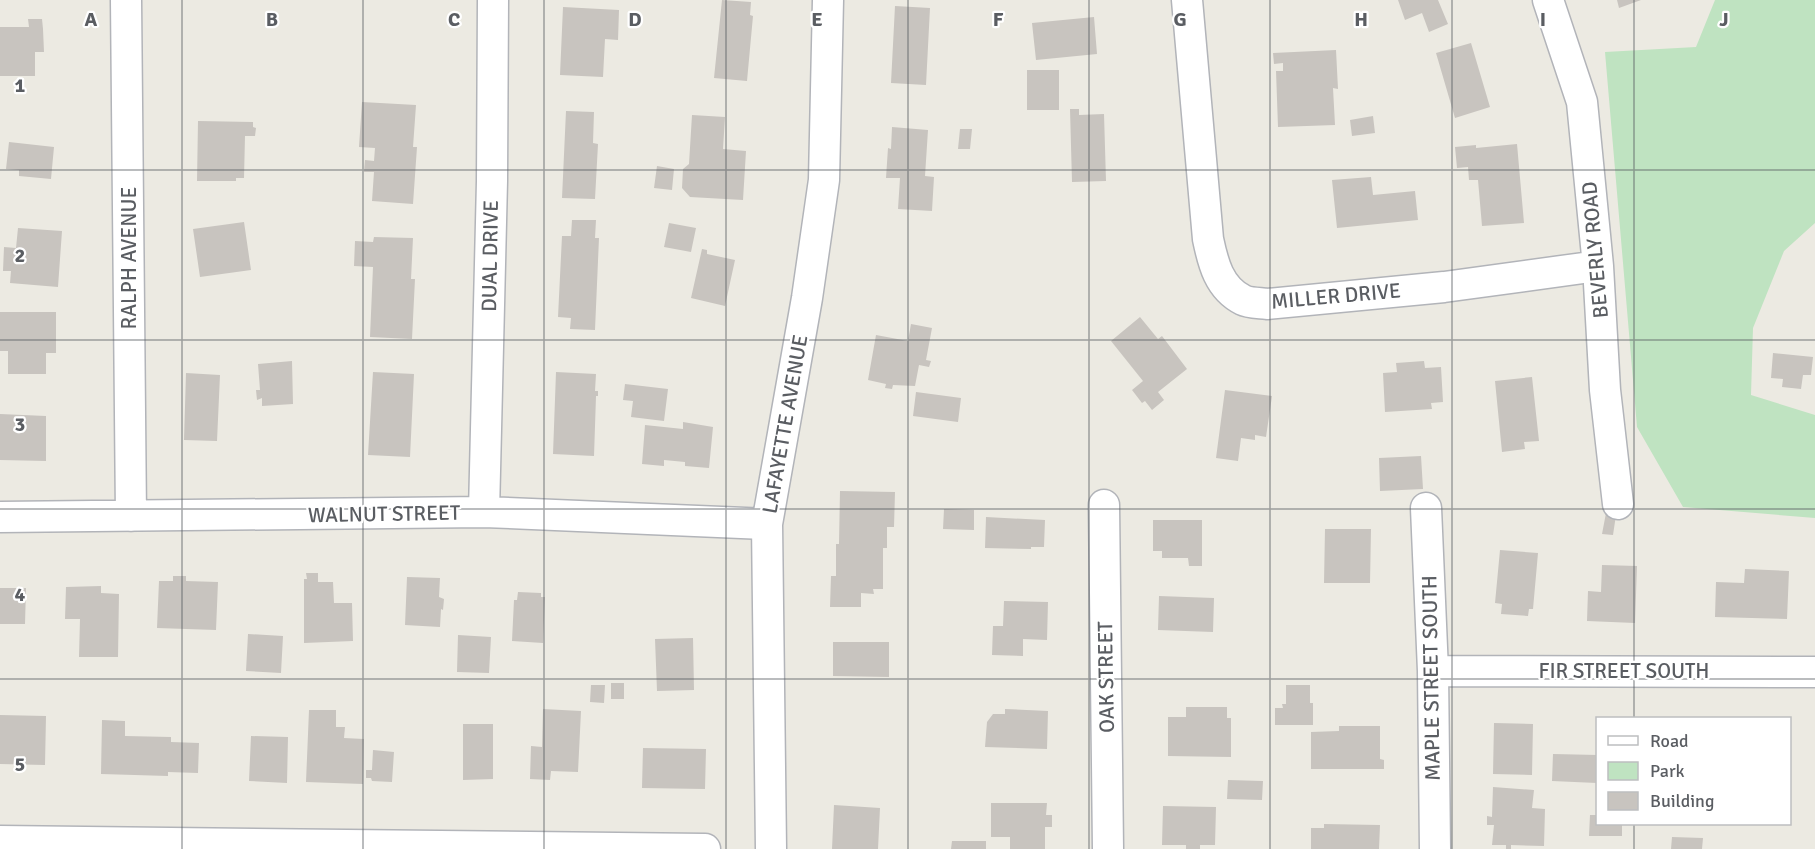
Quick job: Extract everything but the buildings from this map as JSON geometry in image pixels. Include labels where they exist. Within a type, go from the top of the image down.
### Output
[{"type":"street","name":"RALPH AVENUE","points":[[126,0],[131,516]]},
{"type":"street","name":"DUAL DRIVE","points":[[484,513],[492,181],[493,0]]},
{"type":"street","name":"LAFAYETTE AVENUE","points":[[771,849],[767,525],[807,298],[824,180],[828,0]]},
{"type":"street","name":"MILLER DRIVE","points":[[1188,0],[1208,239],[1220,280],[1243,300],[1267,304],[1432,288],[1598,266]]},
{"type":"street","name":"BEVERLY ROAD","points":[[1548,0],[1582,102],[1598,266],[1605,390],[1618,504]]},
{"type":"street","name":"OAK STREET","points":[[1104,505],[1108,849]]},
{"type":"street","name":"MAPLE STREET SOUTH","points":[[1426,508],[1433,671],[1435,849]]},
{"type":"street","name":"WALNUT STREET","points":[[0,517],[484,513],[767,525]]},
{"type":"street","name":"FIR STREET SOUTH","points":[[1433,671],[1815,672]]},
{"type":"street","points":[[0,841],[705,849]]},
{"type":"green space","points":[[1715,0],[1815,0],[1815,223],[1784,251],[1753,328],[1751,395],[1815,415],[1815,518],[1683,507],[1637,427],[1605,52],[1696,47]]}]
